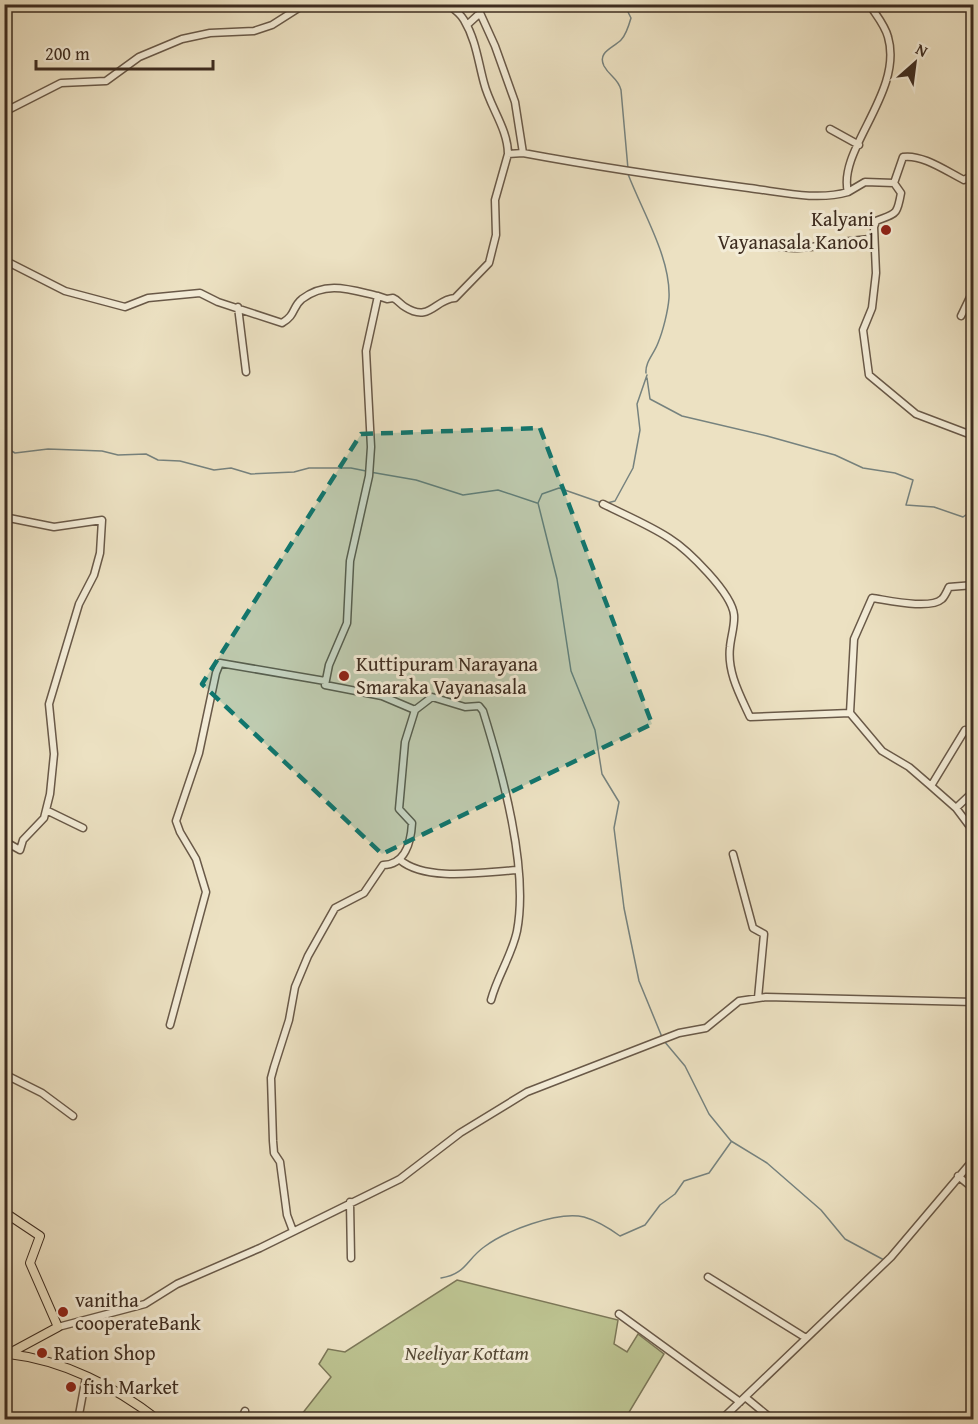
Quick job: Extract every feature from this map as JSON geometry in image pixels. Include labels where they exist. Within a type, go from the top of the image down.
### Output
[{"type":"main road","points":[[4,1212],[40,1236],[30,1263],[58,1327],[6,1354]]},
{"type":"main road","points":[[6,1354],[28,1356],[86,1377],[120,1394],[158,1419]]},
{"type":"street","points":[[4,112],[61,83],[106,81],[139,57],[182,39],[210,33],[254,31],[272,25],[305,4]]},
{"type":"street","points":[[4,260],[65,291],[125,307],[148,298],[200,293],[218,302],[282,323],[292,317],[300,300],[316,291],[336,286],[387,299],[393,298],[404,307],[417,312],[429,313],[448,299],[455,298],[484,271],[496,235],[495,200],[508,154],[507,142],[483,82],[480,62],[467,25],[463,16],[447,4]]},
{"type":"street","points":[[476,4],[495,46],[515,102],[523,153]]},
{"type":"street","points":[[848,192],[846,172],[876,111],[889,60],[887,34],[869,4]]},
{"type":"street","points":[[467,25],[479,14]]},
{"type":"street","points":[[830,129],[859,145]]},
{"type":"street","points":[[508,154],[523,153],[624,171],[830,197],[848,192],[865,182],[894,183],[902,193],[895,214],[876,221],[874,239],[876,264],[872,308],[863,330],[869,375],[916,414],[974,436]]},
{"type":"street","points":[[894,183],[903,157],[910,156],[964,180],[974,174]]},
{"type":"street","points":[[762,242],[777,249],[874,239]]},
{"type":"street","points":[[961,316],[974,289]]},
{"type":"street","points":[[378,296],[366,351],[369,476],[350,561],[347,623],[325,685],[382,696],[415,710]]},
{"type":"street","points":[[238,307],[246,372]]},
{"type":"street","points":[[603,504],[669,538],[714,581],[732,605],[735,618],[729,648],[730,663],[736,688],[750,717],[850,713]]},
{"type":"street","points":[[4,517],[54,527],[102,520],[100,553],[94,575],[79,604],[49,704],[54,754],[44,818],[23,840],[20,850],[4,841]]},
{"type":"street","points":[[974,585],[949,587],[943,598],[936,602],[909,604],[872,598],[854,639],[850,713],[882,751],[909,767],[956,808],[974,832]]},
{"type":"street","points":[[170,1025],[206,892],[196,859],[176,821],[199,753],[220,663],[325,681]]},
{"type":"street","points":[[292,1232],[287,1215],[280,1162],[274,1153],[271,1078],[289,1020],[295,987],[308,956],[335,908],[364,893],[377,869],[383,864],[394,865],[400,860],[411,833],[412,822],[399,809],[405,741],[415,710],[432,697],[465,706],[479,706],[483,711],[506,785],[520,911],[516,935],[491,1000]]},
{"type":"street","points":[[931,786],[965,730]]},
{"type":"street","points":[[956,808],[974,791]]},
{"type":"street","points":[[46,810],[83,828]]},
{"type":"street","points":[[733,854],[753,928],[764,934],[758,999]]},
{"type":"street","points":[[400,860],[409,868],[450,874],[517,870]]},
{"type":"street","points":[[58,1327],[145,1304],[177,1284],[282,1237],[400,1179],[460,1132],[527,1092],[669,1036],[706,1028],[739,1001],[758,999],[974,1002]]},
{"type":"street","points":[[4,1074],[42,1093],[73,1116]]},
{"type":"street","points":[[721,1419],[891,1257],[974,1159]]},
{"type":"street","points":[[958,1176],[974,1189]]},
{"type":"street","points":[[350,1202],[351,1258]]},
{"type":"street","points":[[708,1276],[806,1338]]},
{"type":"street","points":[[619,1314],[772,1419]]},
{"type":"street","points":[[78,1419],[86,1377]]},
{"type":"street","points":[[241,1419],[245,1411]]},
{"type":"highlighted area","points":[[540,428],[652,724],[382,854],[202,684],[361,434]]},
{"type":"green space","name":"Neeliyar Kottam","points":[[457,1280],[618,1320],[614,1344],[627,1352],[638,1334],[664,1354],[625,1419],[298,1419],[331,1377],[319,1364],[328,1349],[345,1352]]},
{"type":"waterway","points":[[624,4],[631,18],[628,27],[621,40],[604,54],[602,61],[621,90],[628,169]]},
{"type":"waterway","points":[[628,174],[661,251],[668,283],[669,298],[665,321],[658,343],[647,365],[646,373]]},
{"type":"waterway","points":[[607,503],[615,501],[633,468],[640,430],[637,404],[647,375]]},
{"type":"waterway","points":[[647,378],[650,399],[682,416],[767,436],[835,455],[863,468],[895,473],[913,480],[906,505],[934,507],[963,517],[974,509]]},
{"type":"waterway","points":[[8,449],[15,453],[48,449],[102,451],[118,455],[146,454],[158,460],[180,461],[214,470],[231,468],[251,474],[294,472],[309,468],[351,468],[366,471]]},
{"type":"waterway","points":[[370,472],[416,480],[463,495],[498,490],[537,503]]},
{"type":"waterway","points":[[602,503],[559,488],[542,494],[538,503],[557,579],[571,671],[595,730],[602,774],[619,802],[614,828],[624,908],[639,981],[662,1037]]},
{"type":"waterway","points":[[664,1041],[685,1066],[709,1114],[731,1141],[767,1163],[821,1210],[845,1239],[884,1260]]},
{"type":"waterway","points":[[441,1278],[461,1270],[478,1252],[493,1241],[518,1229],[546,1220],[560,1217],[584,1217],[620,1236],[645,1225],[660,1205],[675,1194],[684,1181],[709,1173],[731,1142]]},
{"type":"place","name":"Kalyani Vayanasala Kanool","points":[[886,230]]},
{"type":"place","name":"Kuttipuram Narayana Smaraka Vayanasala","points":[[344,676]]},
{"type":"place","name":"vanitha cooperateBank","points":[[63,1312]]},
{"type":"place","name":"Ration Shop","points":[[42,1353]]},
{"type":"place","name":"fish Market","points":[[71,1387]]}]
